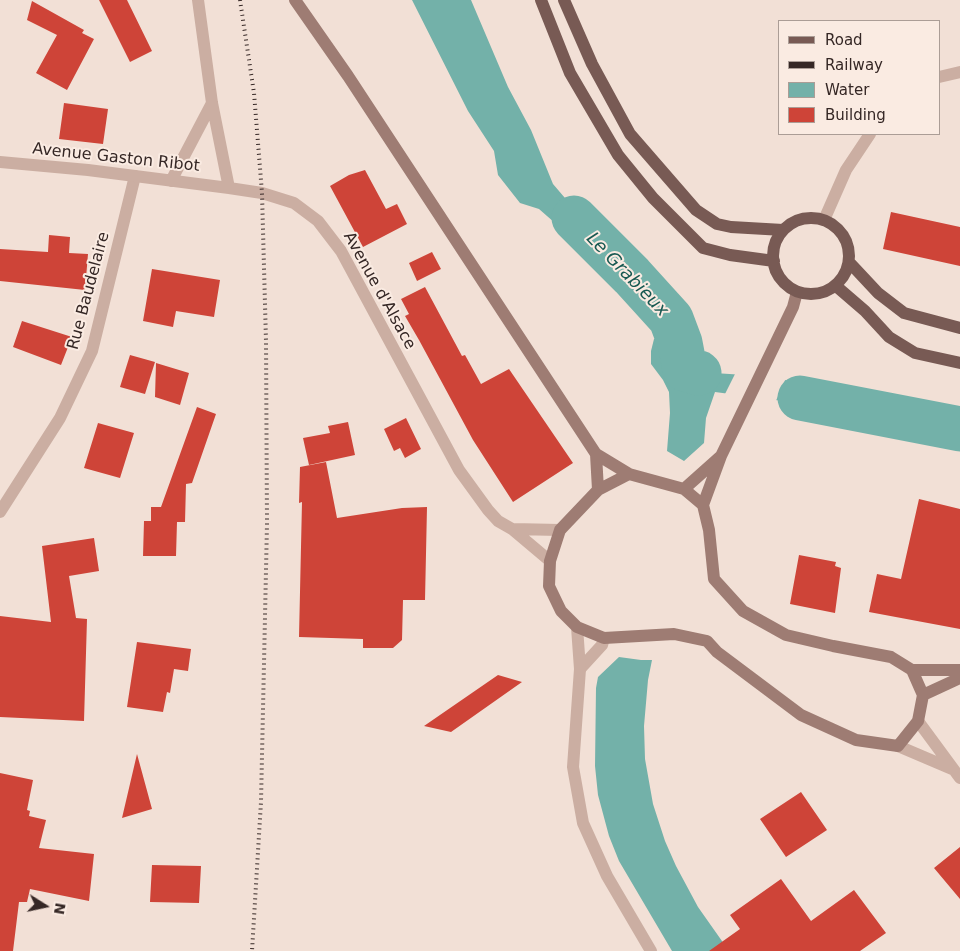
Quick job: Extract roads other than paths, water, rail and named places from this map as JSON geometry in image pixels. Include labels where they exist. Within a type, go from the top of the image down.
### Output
[{"type":"main road","points":[[295,0],[348,76],[596,454],[629,474],[684,489],[703,505]]},
{"type":"main road","points":[[541,0],[570,73],[618,155],[653,198],[704,248],[730,255],[774,261]]},
{"type":"main road","points":[[564,0],[592,64],[630,134],[696,210],[717,224],[731,227],[783,230]]},
{"type":"main road","points":[[813,218],[828,222],[841,232],[848,246],[849,262],[845,275],[836,286],[824,292],[810,295],[797,292],[785,285],[777,274],[774,261],[777,239],[783,230],[797,220],[813,218]]},
{"type":"main road","points":[[849,262],[878,293],[904,313],[960,328]]},
{"type":"main road","points":[[836,286],[865,311],[889,337],[916,353],[960,363]]},
{"type":"main road","points":[[797,292],[793,307],[721,456],[703,505],[709,530],[714,579],[743,611],[786,635],[891,658],[912,670],[960,670]]},
{"type":"main road","points":[[596,454],[598,490]]},
{"type":"main road","points":[[684,489],[721,456]]},
{"type":"main road","points":[[629,474],[598,490],[560,530],[550,561],[549,586],[562,611],[577,627],[604,638],[674,634],[707,641],[738,668],[801,715],[856,740],[898,746],[918,720],[923,694],[912,670]]},
{"type":"main road","points":[[923,694],[960,678]]},
{"type":"street","points":[[198,0],[212,103],[229,188]]},
{"type":"street","points":[[940,77],[960,72]]},
{"type":"street","points":[[171,181],[212,103]]},
{"type":"street","points":[[824,220],[846,170],[869,135]]},
{"type":"street","name":"Avenue Gaston Ribot","points":[[0,162],[229,188]]},
{"type":"street","name":"Rue Baudelaire","points":[[0,512],[60,418],[92,351],[135,176]]},
{"type":"street","name":"Avenue d'Alsace","points":[[229,188],[262,193],[294,203],[318,221],[341,251],[459,470],[498,521],[512,529],[550,561]]},
{"type":"street","points":[[512,529],[560,530]]},
{"type":"street","points":[[577,627],[580,668],[573,767],[583,824],[607,876],[651,951]]},
{"type":"street","points":[[580,668],[602,645],[604,638]]},
{"type":"street","points":[[918,720],[956,773]]},
{"type":"street","points":[[898,746],[956,773]]},
{"type":"water","points":[[412,0],[471,0],[508,87],[531,130],[553,184],[606,246],[618,263],[603,256],[563,230],[539,209],[520,203],[498,175],[494,151],[468,111]]},
{"type":"water","points":[[672,322],[687,337],[687,351],[694,366],[714,373],[785,380],[804,385],[824,396],[865,410],[864,421],[857,424],[843,422],[826,412],[783,401],[715,392],[706,418],[704,443],[684,461],[667,451],[670,413],[669,392],[651,364],[651,351],[654,339],[667,333]]},
{"type":"water","points":[[619,657],[652,660],[648,680],[644,726],[645,759],[653,804],[665,841],[676,866],[698,907],[729,951],[672,951],[619,861],[609,836],[598,795],[595,766],[596,688],[598,677]]},
{"type":"waterway","name":"Le Grabieux","points":[[574,218],[632,276],[671,319],[680,343],[685,369],[699,373]]},
{"type":"waterway","name":"Le Grabieux","points":[[800,398],[960,429]]},
{"type":"railway","points":[[240,0],[254,93],[262,193],[266,341],[267,524],[261,802],[252,951]]}]
